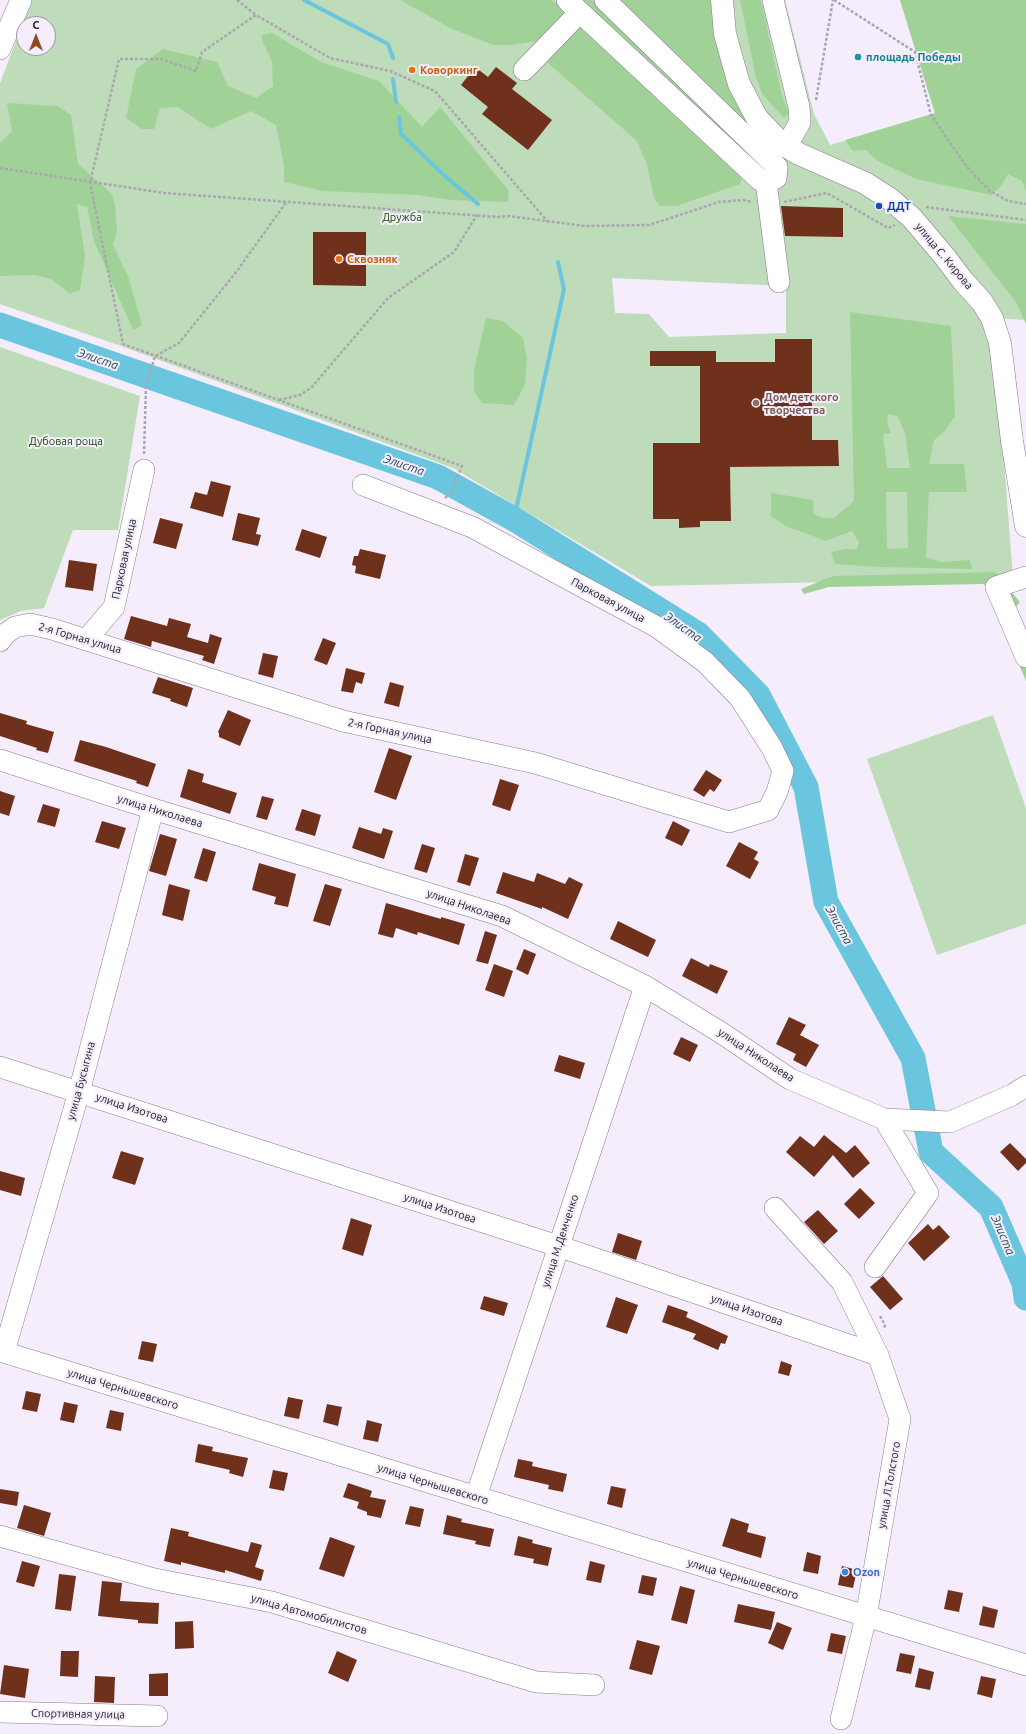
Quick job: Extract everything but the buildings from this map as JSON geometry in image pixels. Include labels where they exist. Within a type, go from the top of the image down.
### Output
[{"type":"main road","name":"улица С. Кирова","points":[[722,0],[725,34],[739,84],[757,118],[786,147],[865,183],[890,199],[912,218],[982,302],[992,318],[1000,343],[1012,441],[1026,526]]},
{"type":"street","points":[[0,49],[21,0]]},
{"type":"street","points":[[524,70],[574,6],[760,180],[766,182],[776,178],[777,167],[605,0]]},
{"type":"street","points":[[773,0],[800,122],[786,147]]},
{"type":"street","points":[[766,182],[779,282]]},
{"type":"street","name":"Парковая улица","points":[[88,639],[114,607],[144,470]]},
{"type":"street","name":"Парковая улица","points":[[363,485],[472,527],[658,627],[705,662],[740,698],[772,748],[783,772],[777,792]]},
{"type":"street","points":[[1026,577],[996,587],[1026,657]]},
{"type":"street","name":"2-я Горная улица","points":[[0,641],[5,634],[15,627],[30,624],[88,639],[343,721],[535,763],[729,822],[768,810],[777,792]]},
{"type":"street","name":"улица Николаева","points":[[0,760],[153,809],[502,916],[645,986],[720,1032],[790,1079],[884,1119],[950,1122],[1012,1095],[1026,1086]]},
{"type":"street","name":"улица Бусыгина","points":[[2,1351],[79,1092],[153,809]]},
{"type":"street","name":"улица М.Демченко","points":[[476,1497],[645,986]]},
{"type":"street","name":"улица Изотова","points":[[0,1067],[558,1246],[878,1355]]},
{"type":"street","points":[[875,1268],[928,1193],[884,1119]]},
{"type":"street","name":"улица Л.Толстого","points":[[775,1208],[842,1282],[878,1355],[900,1419],[866,1617]]},
{"type":"street","name":"улица Чернышевского","points":[[2,1351],[1026,1665]]},
{"type":"street","name":"улица Автомобилистов","points":[[0,1536],[155,1579],[272,1602],[536,1682],[594,1685]]},
{"type":"street","points":[[840,1719],[866,1617]]},
{"type":"street","name":"Спортивная улица","points":[[0,1712],[157,1716]]},
{"type":"path","points":[[237,0],[256,15],[330,58],[390,71],[435,91],[548,222]]},
{"type":"path","points":[[815,107],[834,0],[915,52],[931,115],[967,167],[990,190],[1008,201],[1026,204]]},
{"type":"path","points":[[256,15],[202,52],[196,71],[161,59],[119,59],[90,183],[124,344],[462,466],[451,493]]},
{"type":"path","points":[[0,168],[90,183],[164,193],[498,217],[508,216],[586,226],[649,225],[719,202],[743,200],[768,205],[827,193],[888,228],[912,218],[923,207],[1026,220]]},
{"type":"path","points":[[144,470],[146,386],[155,356],[179,343],[237,272],[287,201]]},
{"type":"path","points":[[278,400],[300,395],[311,388],[388,298],[454,252],[477,215]]},
{"type":"green space","name":"Дружба","points":[[32,0],[785,0],[814,114],[830,145],[935,114],[900,0],[1026,0],[1026,320],[993,318],[1013,578],[651,586],[453,468],[121,346],[0,304],[0,83],[16,42],[16,56],[56,56],[56,16],[26,16]],"holes":[[[612,278],[786,286],[786,333],[669,337],[649,314],[615,313]],[[775,339],[812,339],[812,440],[838,440],[839,466],[730,467],[731,521],[700,521],[700,527],[679,528],[679,519],[653,519],[653,443],[700,443],[700,366],[650,366],[650,351],[715,351],[716,362],[775,362]]]},
{"type":"green space","points":[[400,0],[552,0],[568,15],[537,41],[511,45],[493,45],[452,29]]},
{"type":"green space","points":[[582,0],[593,0],[770,170],[763,175]]},
{"type":"green space","points":[[615,0],[715,0],[731,93],[753,129]]},
{"type":"green space","points":[[740,0],[761,0],[782,96],[789,112],[784,118],[763,95],[756,78]]},
{"type":"green space","points":[[900,0],[1026,0],[1026,191],[1022,181],[1008,174],[1001,186],[991,195],[916,179],[878,161],[866,150],[853,151],[845,140],[935,113]]},
{"type":"green space","points":[[582,20],[743,174],[740,184],[677,206],[660,206],[654,198],[647,164],[636,140],[541,57]]},
{"type":"green space","points":[[272,33],[321,62],[379,81],[422,127],[440,107],[509,191],[508,202],[451,200],[418,195],[323,191],[284,182],[284,165],[276,125],[251,111],[211,129],[178,107],[160,108],[154,129],[142,129],[126,118],[136,69],[163,49],[217,62],[228,86],[256,98],[273,86],[272,61],[262,40],[262,35]]},
{"type":"green space","points":[[7,103],[58,106],[71,115],[78,164],[112,194],[115,206],[117,231],[113,245],[128,276],[142,325],[133,330],[94,241],[87,207],[77,204],[85,257],[80,290],[70,294],[51,279],[35,275],[0,276],[0,143],[12,131]]},
{"type":"green space","points":[[948,216],[1026,224],[1026,324],[1016,302]]},
{"type":"green space","points":[[850,312],[951,326],[955,416],[944,432],[934,440],[929,464],[964,464],[967,492],[929,492],[926,557],[941,562],[970,560],[972,569],[881,567],[835,564],[831,552],[846,549],[857,549],[859,542],[852,531],[826,541],[786,526],[771,516],[771,493],[813,500],[814,514],[823,518],[834,518],[854,501]],"holes":[[[888,414],[897,416],[905,433],[910,468],[887,468],[883,434],[891,433],[887,422]],[[886,492],[907,492],[908,548],[887,549]]]},
{"type":"green space","points":[[486,318],[503,321],[523,338],[527,359],[525,385],[514,405],[482,403],[474,391],[474,370]]},
{"type":"green space","name":"Дубовая роща","points":[[0,347],[140,396],[118,530],[73,530],[44,608],[21,611],[0,620]]},
{"type":"green space","points":[[995,572],[1020,602],[1014,609],[1026,637],[1026,681],[984,584],[829,587],[804,594],[801,589],[833,576]]},
{"type":"green space","points":[[993,715],[1026,808],[1026,924],[937,955],[867,759]]},
{"type":"waterway","points":[[304,0],[388,44],[393,58]]},
{"type":"waterway","points":[[393,79],[396,102]]},
{"type":"waterway","points":[[399,117],[401,134],[446,177],[478,204]]},
{"type":"waterway","points":[[514,519],[564,289],[558,262]]},
{"type":"waterway","name":"Элиста","points":[[0,325],[438,477],[514,519],[698,634],[758,695],[806,787],[826,902],[913,1058],[931,1152],[991,1207],[1024,1283],[1026,1298]]},
{"type":"place","name":"площадь Победы","points":[[858,57]]},
{"type":"place","name":"Коворкинг","points":[[412,70]]},
{"type":"place","name":"ДДТ","points":[[879,206]]},
{"type":"place","name":"Сквозняк","points":[[339,259]]},
{"type":"place","name":"Дом детского творчества","points":[[756,403]]},
{"type":"place","name":"Ozon","points":[[845,1572]]}]
